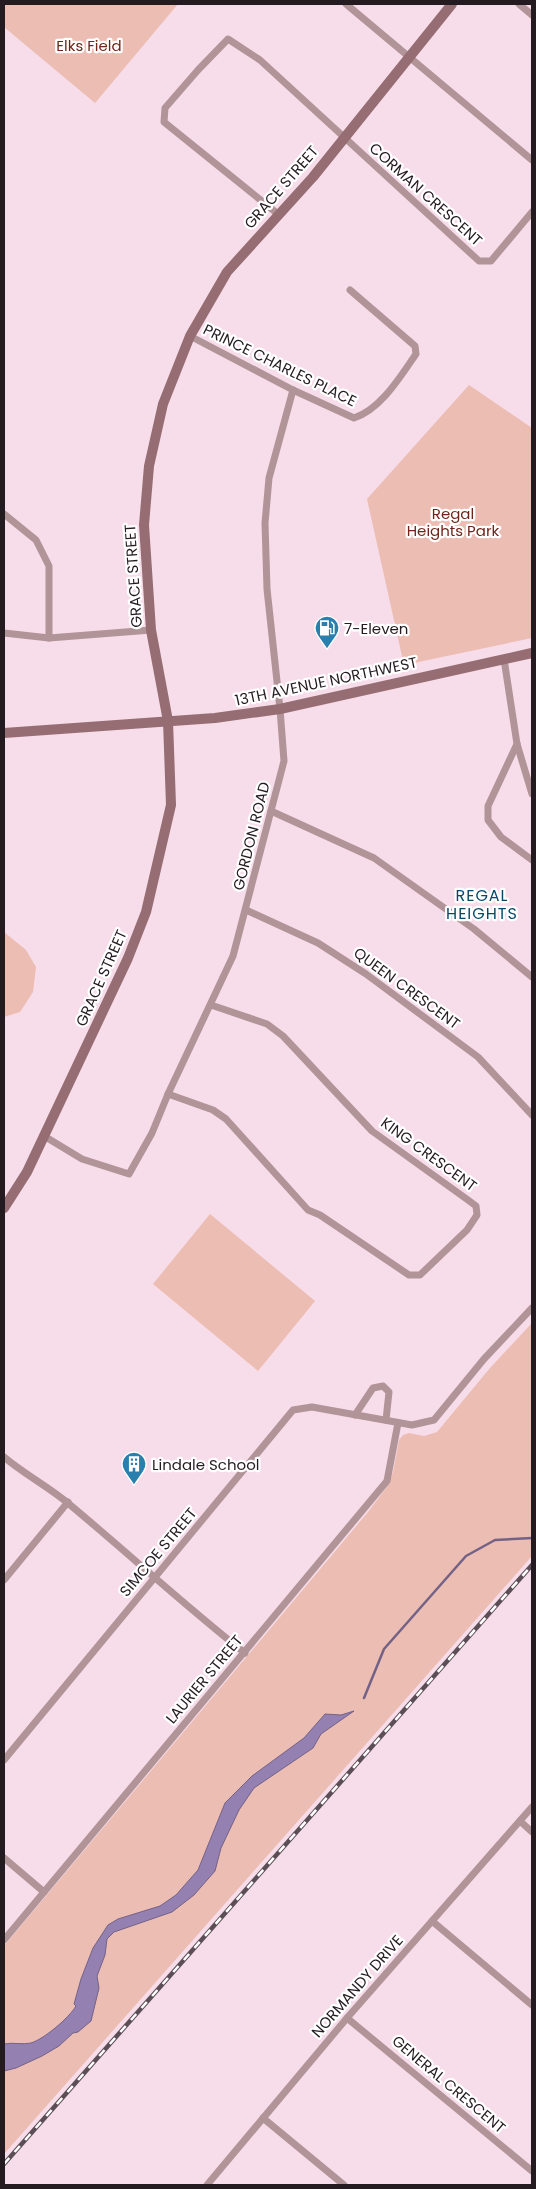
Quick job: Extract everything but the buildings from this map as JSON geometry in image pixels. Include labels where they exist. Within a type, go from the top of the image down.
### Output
[{"type":"street","points":[[346,4],[532,160]]},
{"type":"street","name":"GRACE STREET","points":[[4,1208],[27,1172],[128,958],[146,912],[171,805],[168,721],[151,630],[144,525],[149,466],[163,404],[190,336],[227,272],[312,177],[452,4]]},
{"type":"street","points":[[519,4],[532,15]]},
{"type":"street","name":"CORMAN CRESCENT","points":[[278,214],[164,122],[165,108],[228,39],[260,60],[480,261],[490,260],[532,212]]},
{"type":"street","name":"PRINCE CHARLES PLACE","points":[[190,336],[293,390],[354,418],[366,414],[393,385],[416,354],[415,346],[350,290]]},
{"type":"street","name":"GORDON ROAD","points":[[44,1136],[82,1159],[129,1174],[152,1133],[168,1094],[234,956],[284,761],[267,590],[265,523],[269,478],[293,390]]},
{"type":"street","points":[[4,514],[36,540],[50,566],[49,638]]},
{"type":"street","points":[[4,633],[49,638],[151,630]]},
{"type":"street","name":"13TH AVENUE NORTHWEST","points":[[4,733],[215,718],[280,709],[532,653]]},
{"type":"street","points":[[504,659],[517,744],[532,794]]},
{"type":"street","points":[[517,744],[488,806],[488,820],[501,837],[532,860]]},
{"type":"street","points":[[271,811],[374,858],[474,929],[532,977]]},
{"type":"street","name":"QUEEN CRESCENT","points":[[246,910],[318,943],[366,974],[478,1057],[532,1115]]},
{"type":"street","name":"KING CRESCENT","points":[[168,1094],[219,1113],[308,1210],[320,1215],[409,1275],[420,1275],[467,1230],[477,1215],[476,1206],[372,1131],[283,1036],[267,1024],[211,1005]]},
{"type":"street","name":"SIMCOE STREET","points":[[4,1760],[293,1410],[312,1407],[412,1425],[434,1420],[484,1359],[532,1308]]},
{"type":"street","points":[[355,1415],[372,1388],[383,1386],[388,1392],[386,1420]]},
{"type":"street","name":"LAURIER STREET","points":[[4,1940],[387,1480],[398,1422]]},
{"type":"street","points":[[4,1457],[21,1472],[68,1502],[199,1616],[245,1652]]},
{"type":"street","points":[[4,1580],[68,1502]]},
{"type":"street","name":"NORMANDY DRIVE","points":[[207,2185],[347,2018],[532,1807]]},
{"type":"street","points":[[520,1821],[532,1832]]},
{"type":"street","points":[[4,1858],[44,1892]]},
{"type":"street","points":[[432,1921],[532,2005]]},
{"type":"street","name":"GENERAL CRESCENT","points":[[347,2018],[532,2171]]},
{"type":"street","points":[[263,2118],[344,2185]]},
{"type":"green space","name":"Elks Field","points":[[4,4],[178,4],[95,103],[4,27]]},
{"type":"green space","name":"Regal Heights Park","points":[[469,385],[532,428],[532,638],[404,665],[367,499]]},
{"type":"green space","points":[[4,932],[26,950],[36,967],[33,992],[20,1012],[4,1017]]},
{"type":"green space","points":[[210,1214],[315,1301],[258,1371],[153,1284]]},
{"type":"green space","points":[[532,1323],[532,1556],[4,2154],[4,1946],[368,1512],[389,1484],[399,1440],[403,1435],[409,1433],[424,1436],[437,1432],[490,1368]]},
{"type":"shaded area","points":[[354,1711],[321,1734],[313,1748],[254,1788],[239,1810],[221,1848],[215,1871],[194,1895],[172,1912],[114,1932],[107,1939],[105,1955],[97,1976],[99,1988],[91,2021],[78,2032],[73,2033],[59,2046],[42,2056],[16,2068],[4,2071],[4,2044],[28,2044],[36,2041],[56,2028],[73,2011],[76,2006],[74,2004],[81,1979],[93,1948],[108,1925],[118,1919],[160,1906],[176,1895],[198,1870],[225,1803],[252,1776],[304,1738],[325,1714],[341,1715]]},
{"type":"waterway","points":[[364,1698],[384,1649],[466,1556],[495,1540],[532,1538]]},
{"type":"railway","points":[[4,2164],[532,1565]]},
{"type":"place","name":"7-Eleven","points":[[327,649]]},
{"type":"place","name":"Lindale School","points":[[134,1485]]},
{"type":"district","name":"REGAL HEIGHTS","points":[[482,904]]}]
